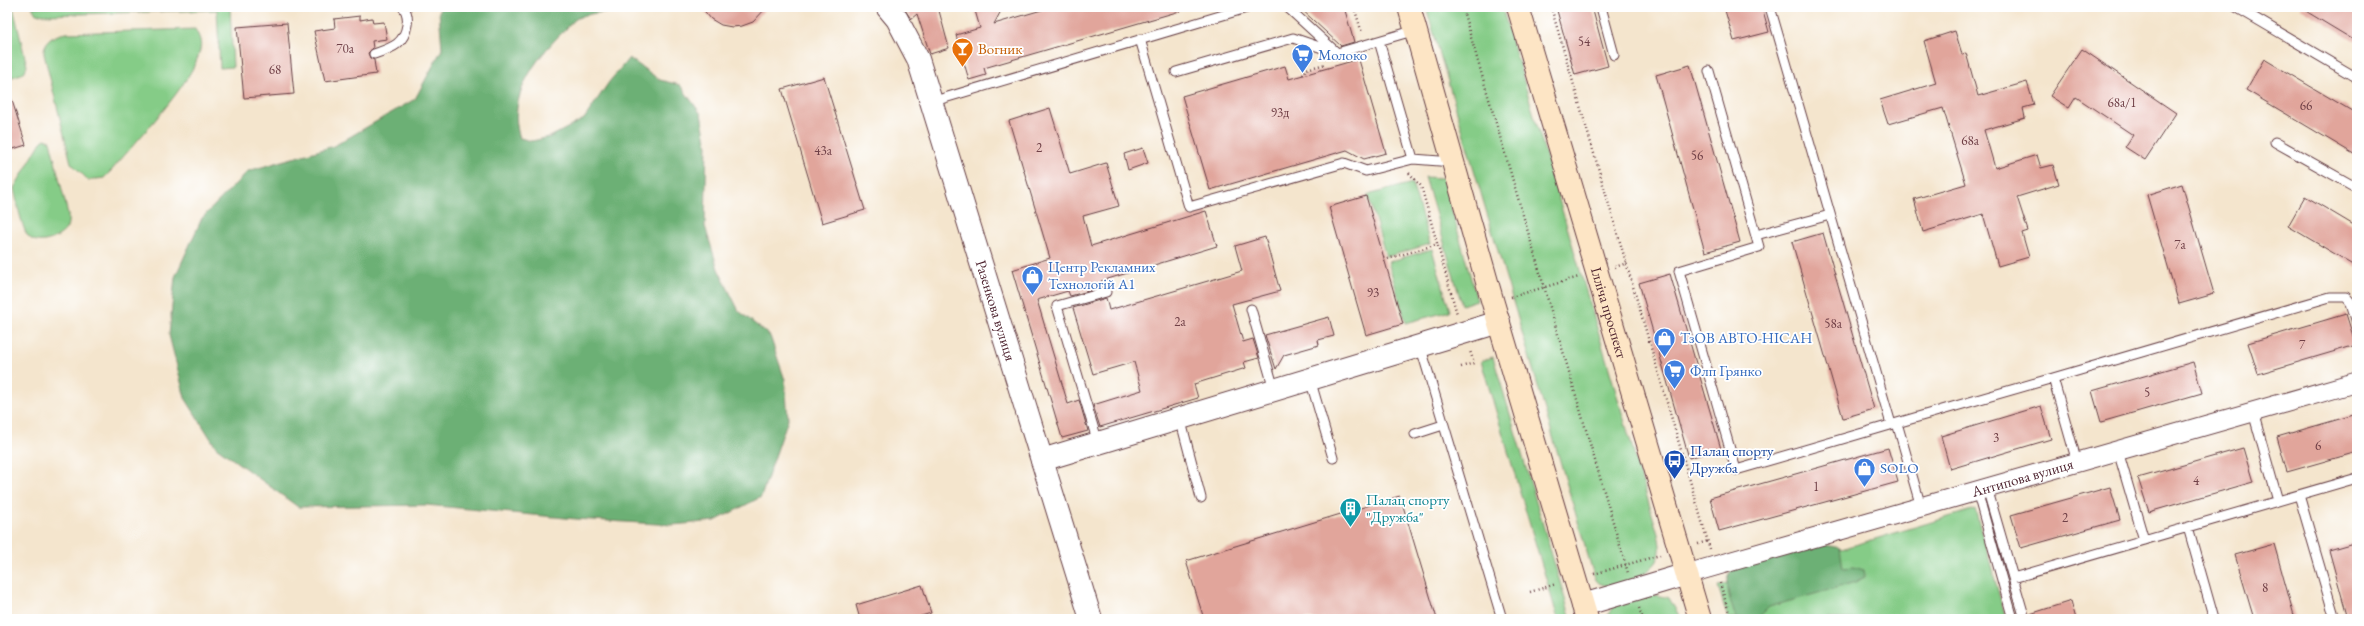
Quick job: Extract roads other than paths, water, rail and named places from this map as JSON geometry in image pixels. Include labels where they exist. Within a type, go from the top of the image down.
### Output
[{"type":"main road","points":[[1409,7],[1496,312],[1585,612]]},
{"type":"main road","name":"Ілліча проспект","points":[[1518,7],[1700,619]]},
{"type":"street","name":"Разенкова вулиця","points":[[887,7],[897,19],[918,59],[1091,619]]},
{"type":"street","points":[[1042,460],[1420,345],[1461,323],[1496,312]]},
{"type":"street","name":"Антипова вулиця","points":[[1687,574],[2357,382]]},
{"type":"street","points":[[1585,612],[1634,590],[1687,574]]},
{"type":"lane","points":[[374,54],[393,48],[405,35],[407,22],[403,7]]},
{"type":"lane","points":[[932,102],[1250,7]]},
{"type":"lane","points":[[1287,7],[1337,53]]},
{"type":"lane","points":[[1601,7],[1614,55]]},
{"type":"lane","points":[[1770,7],[1830,215],[1921,507]]},
{"type":"lane","points":[[2236,7],[2357,78]]},
{"type":"lane","points":[[1176,72],[1293,38],[1337,53],[1416,30]]},
{"type":"lane","points":[[1140,39],[1189,207],[1344,163],[1366,171],[1413,159],[1453,162]]},
{"type":"lane","points":[[1379,41],[1413,159]]},
{"type":"lane","points":[[1709,71],[1759,247],[1679,271],[1736,470],[2330,297],[2346,297],[2351,303],[2357,323]]},
{"type":"lane","points":[[2275,142],[2357,188]]},
{"type":"lane","points":[[1756,235],[1830,215]]},
{"type":"lane","points":[[1098,443],[1057,306],[1106,292]]},
{"type":"lane","points":[[1251,309],[1274,390]]},
{"type":"lane","points":[[1420,345],[1502,619]]},
{"type":"lane","points":[[2052,378],[2077,462]]},
{"type":"lane","points":[[1310,379],[1333,458]]},
{"type":"lane","points":[[2253,412],[2278,501]]},
{"type":"lane","points":[[1180,418],[1201,498]]},
{"type":"lane","points":[[1416,434],[1443,425]]},
{"type":"lane","points":[[2118,451],[2144,540]]},
{"type":"lane","points":[[2013,578],[2357,478]]},
{"type":"lane","points":[[1982,490],[2013,578],[2025,619]]},
{"type":"lane","points":[[1982,490],[2013,619]]},
{"type":"lane","points":[[2299,495],[2335,619]]},
{"type":"lane","points":[[2188,527],[2214,619]]},
{"type":"place","name":"Вогник","points":[[962,68]]},
{"type":"place","name":"Молоко","points":[[1303,74]]},
{"type":"place","name":"Центр Рекламних Технологій А1","points":[[1032,296]]},
{"type":"place","name":"ТзОВ АВТО-НІСАН","points":[[1664,358]]},
{"type":"place","name":"Флп Грянко","points":[[1674,390]]},
{"type":"place","name":"Палац спорту Дружба","points":[[1675,480]]},
{"type":"place","name":"SOLO","points":[[1865,488]]},
{"type":"place","name":"Палац спорту \"Дружба\"","points":[[1351,528]]}]
